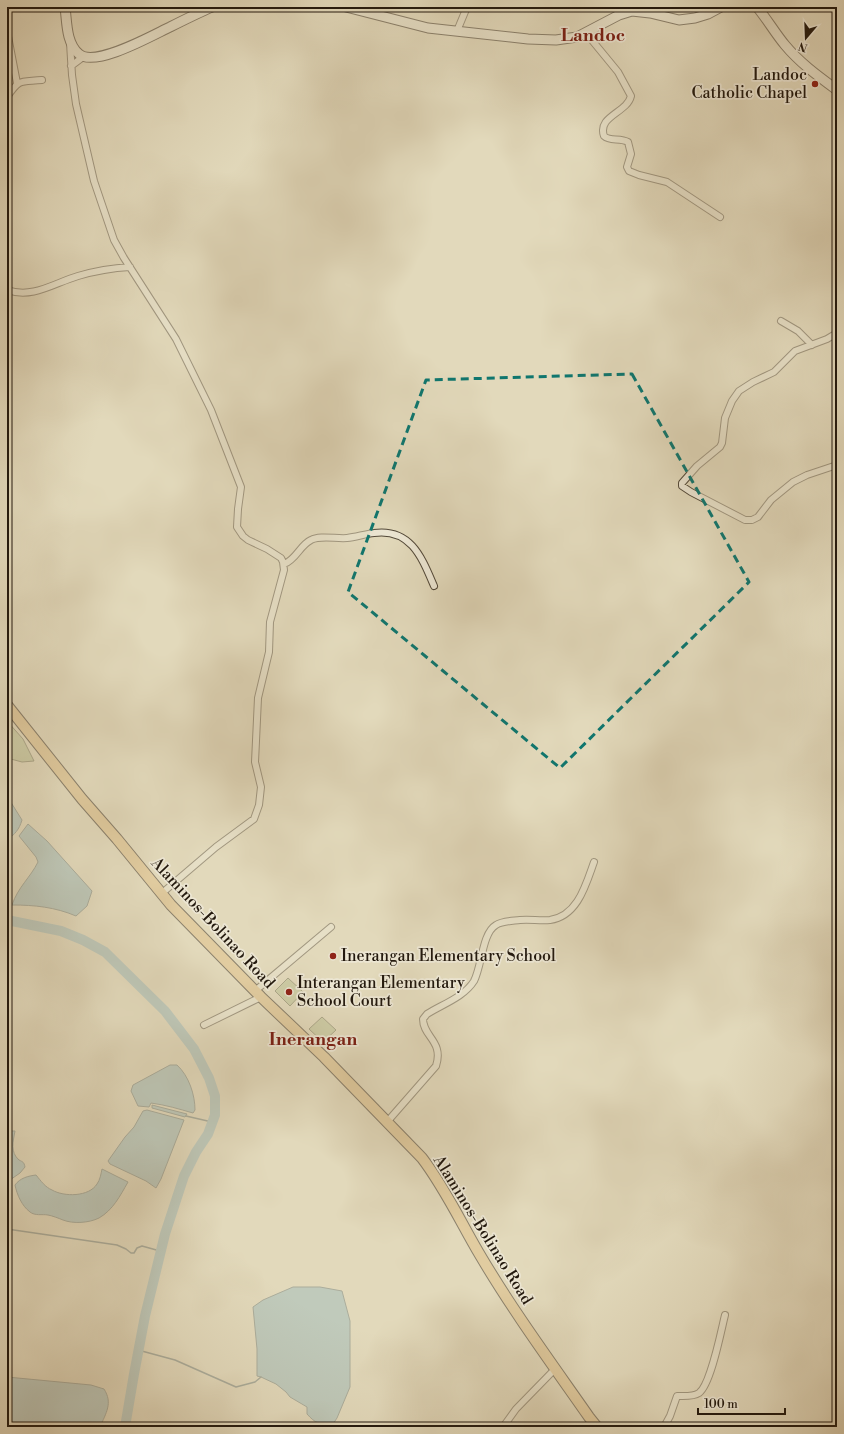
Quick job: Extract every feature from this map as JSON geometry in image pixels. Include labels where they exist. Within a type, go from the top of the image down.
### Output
[{"type":"main road","name":"Alaminos-Bolinao Road","points":[[7,705],[82,799],[117,839],[161,894],[258,994],[324,1057],[422,1158],[433,1173],[502,1290],[597,1427]]},
{"type":"street","points":[[66,7],[76,104],[94,181],[114,240],[176,339],[211,410],[241,487],[237,527],[243,536],[281,558],[284,564],[284,570],[270,622],[269,652],[258,698],[255,762],[261,787],[257,813],[254,819],[216,847],[161,894]]},
{"type":"street","points":[[71,66],[83,57],[96,57],[132,46],[212,7]]},
{"type":"street","points":[[346,7],[428,28],[528,39],[556,40],[577,37],[619,15],[632,11],[650,13],[679,20],[695,18],[708,14],[721,7]]},
{"type":"street","points":[[457,31],[467,7]]},
{"type":"street","points":[[757,7],[784,44],[803,65],[837,90]]},
{"type":"street","points":[[7,31],[17,83]]},
{"type":"street","points":[[586,33],[618,72],[631,96],[627,105],[605,123],[602,131],[604,136],[608,139],[620,139],[628,142],[631,154],[627,167],[629,170],[667,182],[720,218]]},
{"type":"street","points":[[69,37],[76,51],[83,57]]},
{"type":"street","points":[[7,97],[17,83],[42,80]]},
{"type":"street","points":[[7,290],[25,294],[78,276],[112,268],[130,267]]},
{"type":"street","points":[[781,321],[800,332],[812,345]]},
{"type":"street","points":[[837,333],[827,339],[795,352],[774,372],[753,382],[739,391],[732,401],[725,418],[720,447],[696,466],[682,486],[745,520],[752,520],[758,517],[771,500],[793,482],[807,475],[837,465]]},
{"type":"street","points":[[284,564],[290,560],[305,544],[314,538],[342,538],[380,532],[398,535],[413,546],[419,553],[434,586]]},
{"type":"street","points":[[386,1122],[436,1066],[439,1058],[438,1051],[434,1041],[424,1027],[423,1019],[433,1010],[458,997],[470,987],[474,980],[482,956],[485,941],[492,928],[503,922],[550,920],[558,918],[574,907],[587,882],[594,862]]},
{"type":"street","points":[[204,1025],[258,994],[331,927]]},
{"type":"street","points":[[664,1427],[670,1416],[677,1396],[691,1396],[698,1394],[702,1389],[714,1362],[726,1315]]},
{"type":"street","points":[[503,1427],[516,1410],[555,1368]]},
{"type":"highlighted area","points":[[632,374],[749,582],[560,768],[348,592],[426,380]]},
{"type":"green space","points":[[7,721],[23,739],[34,761],[22,762],[7,758]]},
{"type":"green space","name":"Interangan Elementary School Court","points":[[288,978],[303,992],[290,1006],[275,991]]},
{"type":"green space","points":[[322,1017],[336,1030],[323,1042],[309,1029]]},
{"type":"water","points":[[7,796],[22,820],[16,832],[7,840]]},
{"type":"water","points":[[28,824],[47,841],[92,891],[87,906],[76,916],[60,910],[44,907],[12,905],[17,893],[38,862],[36,857],[19,836]]},
{"type":"water","points":[[170,1065],[177,1065],[188,1080],[194,1098],[195,1110],[193,1113],[151,1103],[149,1107],[138,1106],[131,1091],[133,1085]]},
{"type":"water","points":[[152,1105],[187,1114],[185,1117],[152,1108]]},
{"type":"water","points":[[147,1110],[184,1120],[156,1188],[146,1181],[110,1164],[108,1161],[134,1127],[143,1111]]},
{"type":"water","points":[[7,1131],[15,1131],[13,1143],[14,1154],[23,1162],[25,1167],[20,1173],[7,1182]]},
{"type":"water","points":[[102,1169],[128,1182],[116,1202],[104,1215],[95,1220],[86,1222],[71,1222],[50,1215],[32,1213],[27,1210],[22,1203],[15,1185],[24,1178],[36,1175],[43,1184],[57,1192],[69,1195],[82,1193],[93,1188],[97,1184],[100,1179]]},
{"type":"water","points":[[293,1287],[320,1287],[342,1291],[350,1321],[350,1387],[333,1424],[325,1425],[316,1422],[307,1414],[307,1407],[290,1397],[276,1384],[257,1376],[257,1349],[253,1307],[263,1300]]},
{"type":"water","points":[[7,1377],[91,1385],[104,1389],[107,1394],[108,1408],[100,1427],[7,1427]]},
{"type":"waterway","points":[[7,920],[61,931],[83,940],[105,952],[165,1011],[194,1049],[209,1078],[215,1096],[215,1115],[208,1134],[196,1152],[184,1176],[165,1234],[145,1316],[125,1427]]},
{"type":"waterway","points":[[186,1116],[212,1122]]},
{"type":"waterway","points":[[7,1229],[117,1245],[131,1253],[134,1253],[137,1248],[142,1246],[160,1251]]},
{"type":"waterway","points":[[138,1350],[175,1360],[236,1387],[255,1382],[261,1377]]},
{"type":"place","name":"Landoc Catholic Chapel","points":[[815,84]]},
{"type":"place","name":"Inerangan Elementary School","points":[[333,956]]},
{"type":"place","name":"Interangan Elementary School Court","points":[[289,992]]},
{"type":"district","name":"Landoc","points":[[593,35]]},
{"type":"district","name":"Inerangan","points":[[313,1039]]}]
